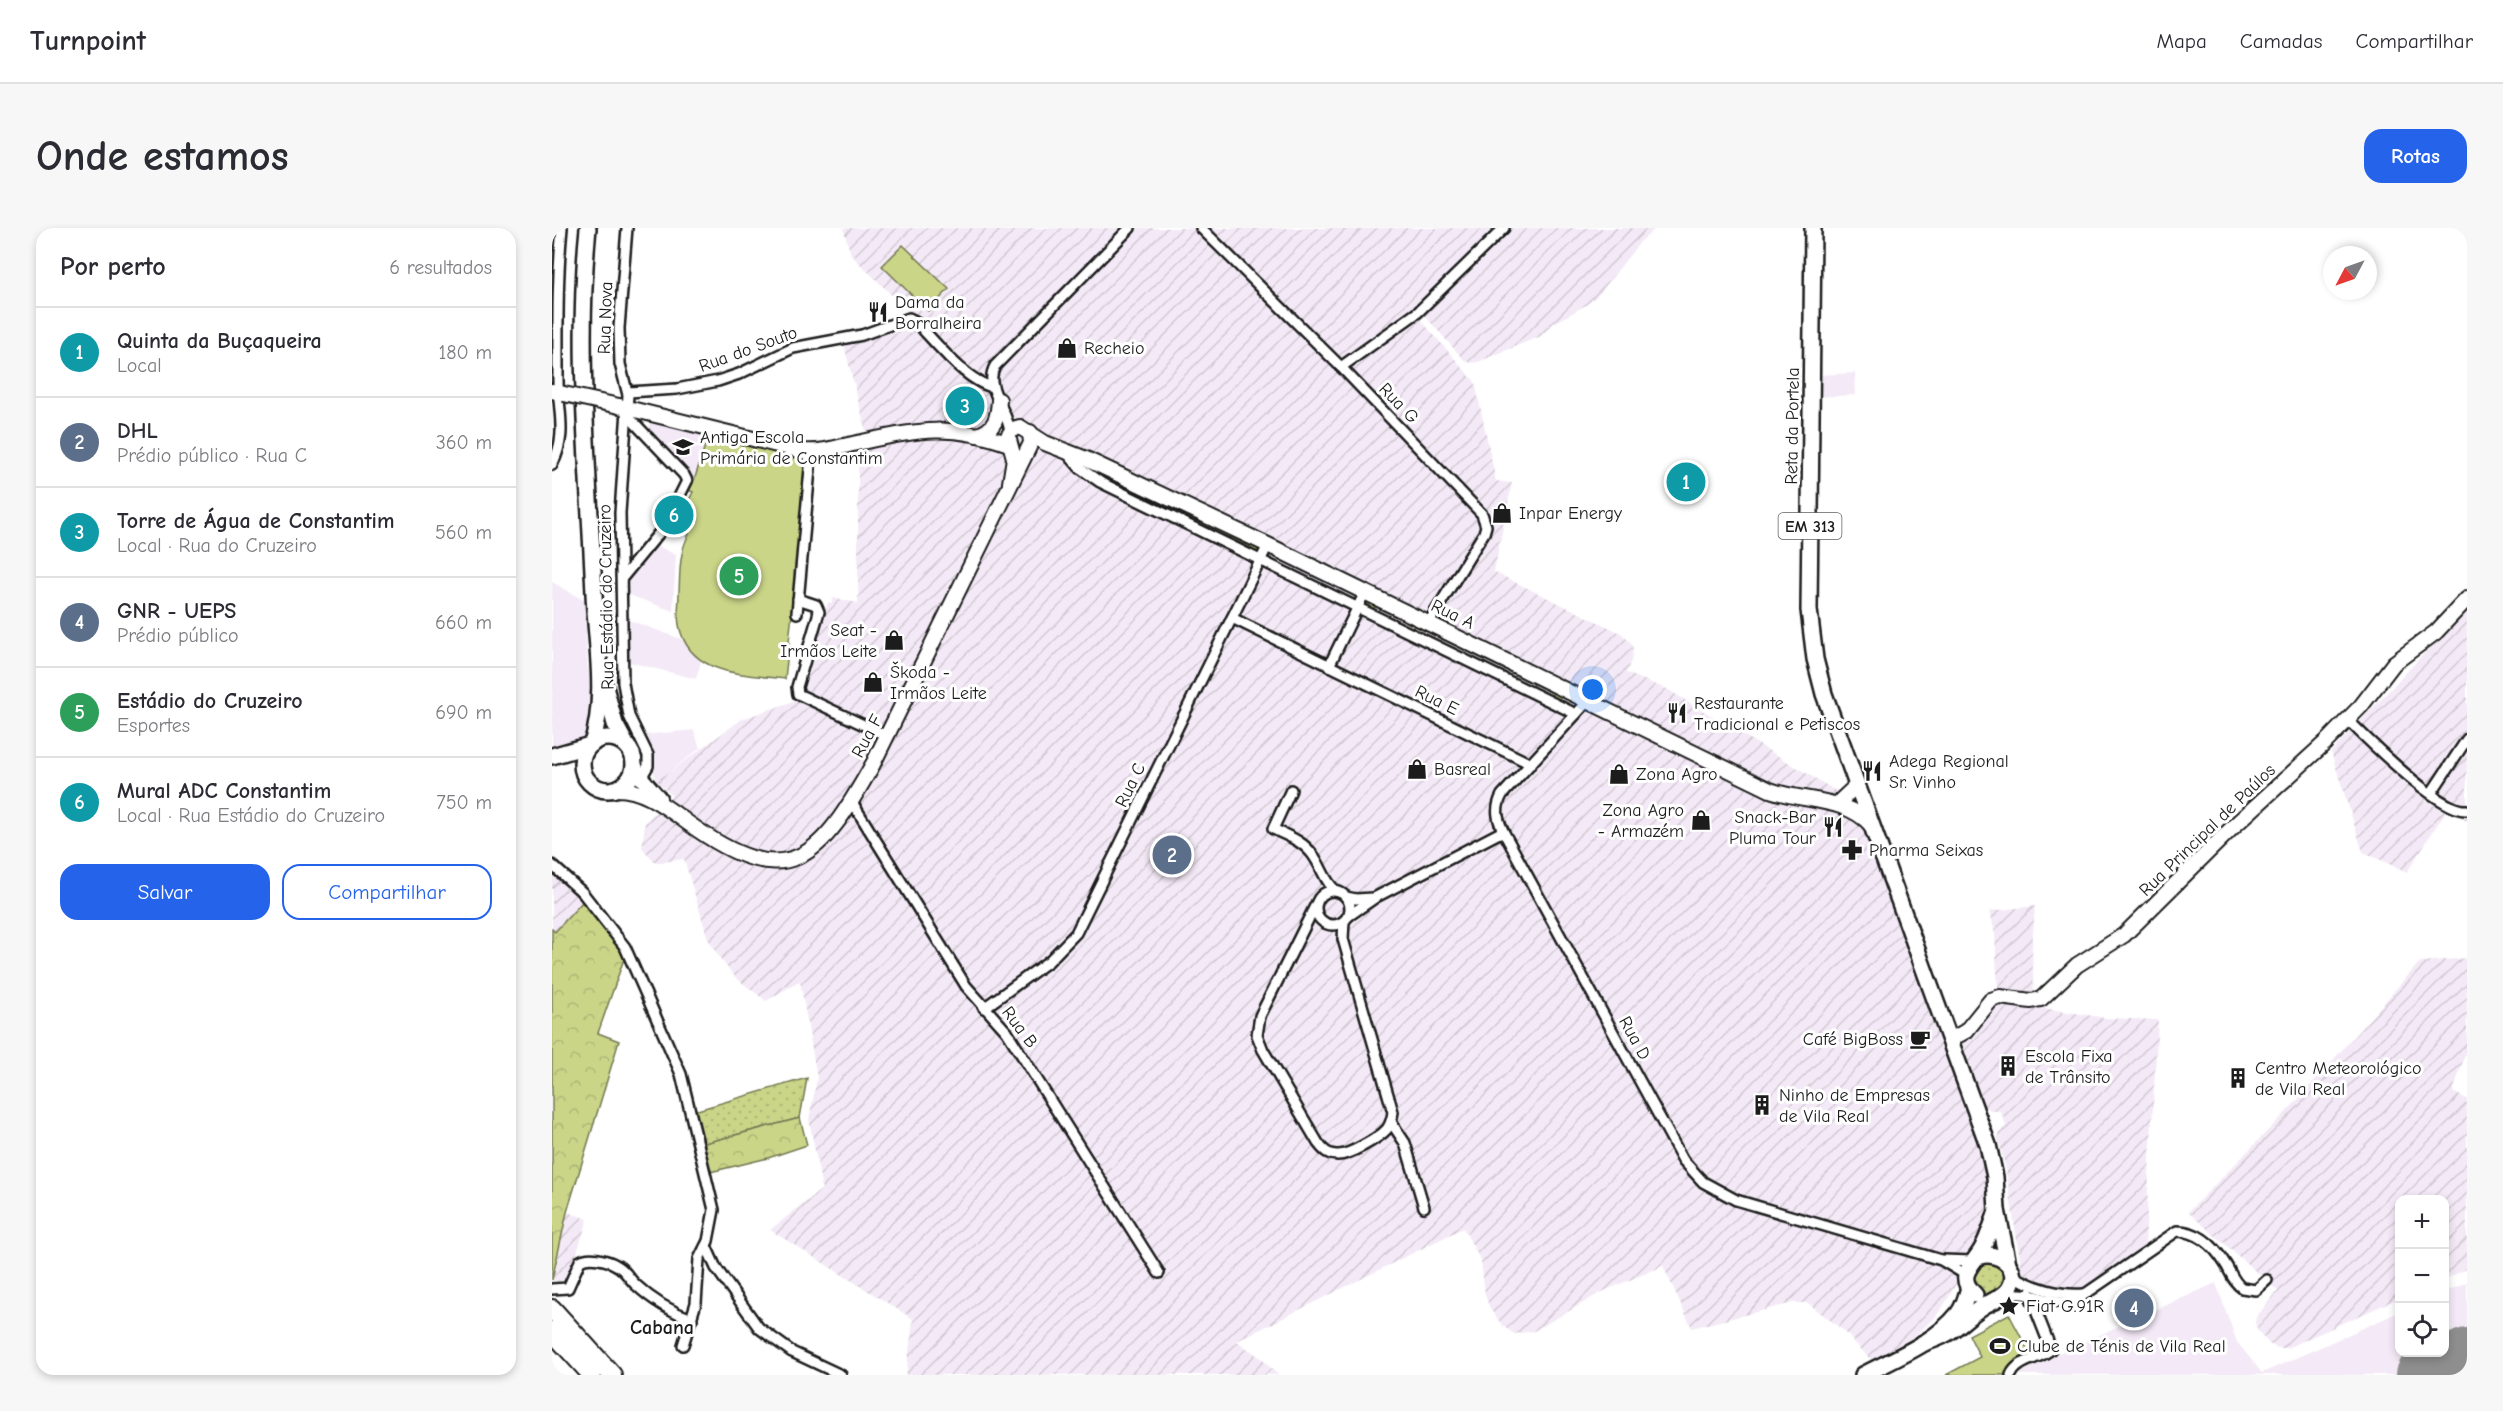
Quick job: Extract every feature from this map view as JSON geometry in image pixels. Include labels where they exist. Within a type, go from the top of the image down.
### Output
[{"type":"highway","points":[[552,1309],[612,1375]]},
{"type":"highway","points":[[552,1331],[592,1375]]},
{"type":"main road","points":[[584,773],[583,759],[591,744],[599,718],[599,665],[595,619],[584,347],[584,282],[588,228]]},
{"type":"main road","name":"Reta da Portela","points":[[1813,228],[1810,618],[1820,680],[1872,828]]},
{"type":"main road","points":[[552,756],[572,764],[600,788],[615,789],[628,780],[634,764],[614,720],[599,665]]},
{"type":"main road","points":[[552,756],[600,739],[612,739],[627,746]]},
{"type":"main road","name":"EM 313","points":[[1863,1375],[1923,1343],[1950,1333],[2008,1290],[2011,1270],[1997,1210],[1995,1177],[1990,1152],[1872,828]]},
{"type":"main road","name":"EM 313","points":[[1923,1343],[1958,1314],[1971,1270],[1989,1236],[1997,1210]]},
{"type":"main road","points":[[1998,1298],[1979,1298],[1971,1270],[1991,1254],[2004,1259],[2011,1270]]},
{"type":"street","points":[[552,465],[562,440],[558,392],[558,266],[562,228]]},
{"type":"street","name":"Rua Nova","points":[[624,409],[628,392],[620,364],[618,328],[627,228]]},
{"type":"street","points":[[1019,439],[993,387],[990,376],[995,366],[1130,228]]},
{"type":"street","name":"Rua G","points":[[1201,228],[1341,367],[1476,506],[1484,518],[1486,526],[1484,533],[1429,622]]},
{"type":"street","points":[[1341,367],[1418,312],[1504,228]]},
{"type":"street","name":"Rua do Souto","points":[[628,392],[677,389],[718,381],[739,374],[793,348],[862,335],[909,318],[915,321],[970,375],[981,383],[993,387]]},
{"type":"street","points":[[558,392],[787,448],[809,451],[810,469],[797,613]]},
{"type":"street","points":[[976,435],[986,432],[995,423],[999,400]]},
{"type":"street","points":[[999,400],[1012,419],[1019,439]]},
{"type":"street","points":[[622,577],[662,529],[687,481],[624,409]]},
{"type":"street","name":"Rua Estádio do Cruzeiro","points":[[624,409],[620,498],[623,693],[629,716],[648,755],[648,766],[641,778]]},
{"type":"street","name":"Rua A","points":[[809,451],[919,430],[937,429],[1019,439],[1066,451],[1429,622],[1770,790],[1803,800],[1842,803]]},
{"type":"street","name":"Rua F","points":[[666,807],[728,848],[747,856],[776,862],[798,859],[809,852],[831,830],[852,802],[887,736],[1010,483],[1019,439]]},
{"type":"street","points":[[1066,451],[1076,465],[1100,482],[1576,714]]},
{"type":"street","name":"Rua C","points":[[984,1008],[1048,961],[1076,933],[1268,545]]},
{"type":"street","points":[[1329,666],[1365,592]]},
{"type":"street","points":[[798,599],[813,603],[819,612],[797,687],[798,694],[887,736]]},
{"type":"street","name":"Rua Principal de Paúlos","points":[[1950,1040],[1966,1031],[1991,1000],[2000,997],[2040,1000],[2078,965],[2120,938],[2234,826],[2348,720],[2394,663],[2436,632],[2467,599]]},
{"type":"street","name":"Rua E","points":[[1232,618],[1531,764]]},
{"type":"street","name":"Rua D","points":[[1588,701],[1499,800],[1497,815],[1503,831],[1683,1160],[1698,1178],[1715,1190],[1742,1202],[1941,1260]]},
{"type":"street","points":[[2348,720],[2384,756],[2453,807],[2467,810]]},
{"type":"street","points":[[2432,792],[2467,739]]},
{"type":"street","points":[[2456,756],[2467,758]]},
{"type":"street","points":[[634,764],[641,778],[666,807]]},
{"type":"street","points":[[1842,803],[1857,785]]},
{"type":"street","points":[[615,789],[637,792],[666,807]]},
{"type":"street","points":[[1291,790],[1273,829],[1307,848],[1318,863],[1323,875],[1336,891],[1346,897],[1359,899],[1376,897]]},
{"type":"street","points":[[1842,803],[1854,807],[1862,801]]},
{"type":"street","name":"Rua B","points":[[852,802],[966,986],[1010,1037],[1159,1273]]},
{"type":"street","points":[[1842,803],[1859,814],[1872,828]]},
{"type":"street","points":[[1305,926],[1346,919],[1376,897],[1503,831]]},
{"type":"street","points":[[552,865],[582,892],[623,944],[676,1060],[713,1200],[714,1214],[699,1262],[697,1299],[683,1345]]},
{"type":"street","points":[[1323,875],[1321,895],[1258,1020],[1256,1031],[1259,1042],[1315,1139],[1326,1152],[1338,1155],[1348,1153],[1384,1132],[1391,1122]]},
{"type":"street","points":[[1321,895],[1325,892],[1336,891]]},
{"type":"street","points":[[1346,897],[1350,907],[1343,939],[1391,1102],[1391,1122],[1405,1143],[1424,1207]]},
{"type":"street","points":[[1316,904],[1317,914],[1343,939]]},
{"type":"street","points":[[1998,1298],[2029,1293],[2067,1303],[2075,1301],[2177,1232],[2191,1233],[2207,1242],[2220,1256],[2242,1288],[2256,1290],[2268,1280]]},
{"type":"street","points":[[707,1242],[716,1268],[759,1328],[788,1350],[841,1375]]},
{"type":"street","points":[[552,1289],[564,1290],[570,1287],[580,1260],[592,1258],[617,1265],[641,1289],[674,1312],[692,1319]]},
{"type":"street","points":[[1941,1260],[1971,1270]]},
{"type":"street","points":[[1941,1260],[1971,1270]]},
{"type":"street","points":[[2011,1270],[2030,1285],[2064,1293],[2086,1293]]},
{"type":"street","points":[[2011,1375],[2015,1368],[2046,1353],[2051,1347],[2029,1293]]},
{"type":"shaded area","points":[[843,228],[1656,228],[1640,242],[1600,293],[1586,305],[1553,324],[1541,336],[1478,362],[1470,363],[1464,360],[1425,316],[1421,320],[1475,382],[1496,481],[1512,483],[1494,572],[1621,633],[1631,643],[1633,649],[1626,673],[1667,689],[1836,791],[1850,786],[1990,1168],[1992,1215],[1948,1299],[1934,1319],[1908,1341],[1873,1362],[1844,1331],[1808,1303],[1793,1303],[1692,1328],[1663,1266],[1604,1291],[1534,1331],[1514,1334],[1503,1326],[1490,1309],[1485,1295],[1481,1261],[1463,1228],[1237,1341],[1261,1358],[1278,1375],[906,1375],[913,1319],[770,1230],[822,1189],[809,1119],[817,1078],[800,981],[766,1001],[736,978],[708,939],[684,859],[656,863],[642,848],[645,822],[672,796],[655,779],[668,773],[742,719],[800,699],[828,602],[832,603],[833,598],[858,603],[858,454],[867,436],[843,341],[915,318],[851,255]]},
{"type":"shaded area","points":[[1855,373],[1856,395],[1818,397],[1817,375]]},
{"type":"shaded area","name":"Antiga Escola Primária de Constantim","points":[[652,417],[710,432],[694,481],[647,433]]},
{"type":"shaded area","points":[[654,544],[676,555],[673,611],[626,594],[626,578]]},
{"type":"shaded area","points":[[552,582],[585,601],[587,660],[593,695],[590,727],[586,733],[577,742],[552,748]]},
{"type":"shaded area","points":[[2467,608],[2467,821],[2446,811],[2407,872],[2363,852],[2331,752]]},
{"type":"shaded area","points":[[629,620],[684,640],[701,662],[696,679],[629,662]]},
{"type":"shaded area","points":[[694,730],[700,748],[668,773],[655,779],[651,748],[644,735]]},
{"type":"shaded area","points":[[552,870],[584,900],[555,932],[552,929]]},
{"type":"shaded area","points":[[2035,906],[2032,947],[2034,997],[1998,992],[1995,934],[1990,911]]},
{"type":"shaded area","points":[[2467,958],[2467,1048],[2453,1092],[2467,1099],[2467,1269],[2449,1277],[2449,1195],[2395,1195],[2395,1300],[2287,1348],[2278,1348],[2269,1344],[2257,1330],[2255,1322],[2256,1317],[2278,1291],[2188,1212],[2292,1106],[2420,962]]},
{"type":"shaded area","points":[[2001,1001],[2106,1018],[2158,1020],[2145,1244],[2078,1291],[2032,1280],[2022,1272],[2005,1165],[1998,1138],[2006,1125],[2000,1111],[1992,1111],[1984,1106],[1958,1043],[1990,1006]]},
{"type":"shaded area","points":[[567,1212],[588,1219],[566,1285],[553,1280]]},
{"type":"shaded area","points":[[2467,1282],[2467,1375],[2021,1375],[2018,1368],[2061,1352],[2216,1283],[2237,1342],[2262,1373],[2395,1314],[2395,1357],[2449,1357],[2449,1290]]},
{"type":"green space","points":[[903,245],[949,289],[928,311],[882,266]]},
{"type":"green space","points":[[721,435],[803,457],[808,464],[785,679],[736,673],[706,663],[694,654],[685,642],[679,625],[681,563],[683,548],[689,534],[686,532],[693,519],[688,516],[693,505],[688,502],[693,492],[688,490],[694,481],[707,439],[719,443]]},
{"type":"green space","points":[[1106,476],[1259,547],[1260,552],[1255,554],[1250,547],[1115,482],[1105,480]]},
{"type":"green space","points":[[1371,602],[1561,696],[1561,698],[1558,701],[1553,699],[1552,693],[1376,607],[1370,610],[1367,605]]},
{"type":"green space","points":[[584,900],[625,956],[598,1033],[619,1041],[567,1212],[552,1280],[552,929],[555,932]]},
{"type":"green space","points":[[807,1078],[800,1118],[701,1144],[694,1111]]},
{"type":"green space","points":[[800,1118],[807,1145],[768,1158],[710,1172],[701,1144]]},
{"type":"green space","points":[[1986,1259],[2005,1268],[2005,1285],[1991,1295],[1979,1292],[1972,1282],[1973,1270]]},
{"type":"green space","name":"Clube de Ténis de Vila Real","points":[[2009,1314],[2031,1356],[2011,1367],[2008,1375],[1946,1375],[1980,1357],[1969,1335]]},
{"type":"runway","points":[[2424,1375],[2467,1356]]},
{"type":"place","name":"Dama da Borralheira","points":[[878,312]]},
{"type":"place","name":"Recheio","points":[[1067,348]]},
{"type":"place","name":"Torre de Água de Constantim","points":[[965,406]]},
{"type":"place","name":"Antiga Escola Primária de Constantim","points":[[683,447]]},
{"type":"place","name":"Quinta da Buçaqueira","points":[[1686,482]]},
{"type":"place","name":"Inpar Energy","points":[[1502,513]]},
{"type":"place","name":"Mural ADC Constantim","points":[[674,515]]},
{"type":"place","name":"Estádio do Cruzeiro","points":[[739,576]]},
{"type":"place","name":"Seat - Irmãos Leite","points":[[894,640]]},
{"type":"place","name":"Škoda - Irmãos Leite","points":[[873,682]]},
{"type":"place","name":"Restaurante Tradicional e Petiscos","points":[[1677,713]]},
{"type":"place","name":"Basreal","points":[[1417,769]]},
{"type":"place","name":"Adega Regional Sr. Vinho","points":[[1872,771]]},
{"type":"place","name":"Zona Agro","points":[[1619,774]]},
{"type":"place","name":"Zona Agro - Armazém","points":[[1701,820]]},
{"type":"place","name":"Snack-Bar Pluma Tour","points":[[1833,827]]},
{"type":"place","name":"Pharma Seixas","points":[[1852,850]]},
{"type":"place","name":"DHL","points":[[1172,855]]},
{"type":"place","name":"Café BigBoss","points":[[1920,1039]]},
{"type":"place","name":"Escola Fixa de Trânsito","points":[[2008,1066]]},
{"type":"place","name":"Centro Meteorológico de Vila Real","points":[[2238,1078]]},
{"type":"place","name":"Ninho de Empresas de Vila Real","points":[[1762,1105]]},
{"type":"place","name":"Fiat G.91R","points":[[2009,1306]]},
{"type":"place","name":"GNR - UEPS","points":[[2134,1308]]},
{"type":"place","name":"Clube de Ténis de Vila Real","points":[[2000,1346]]},
{"type":"district","name":"Cabana","points":[[662,1327]]}]
